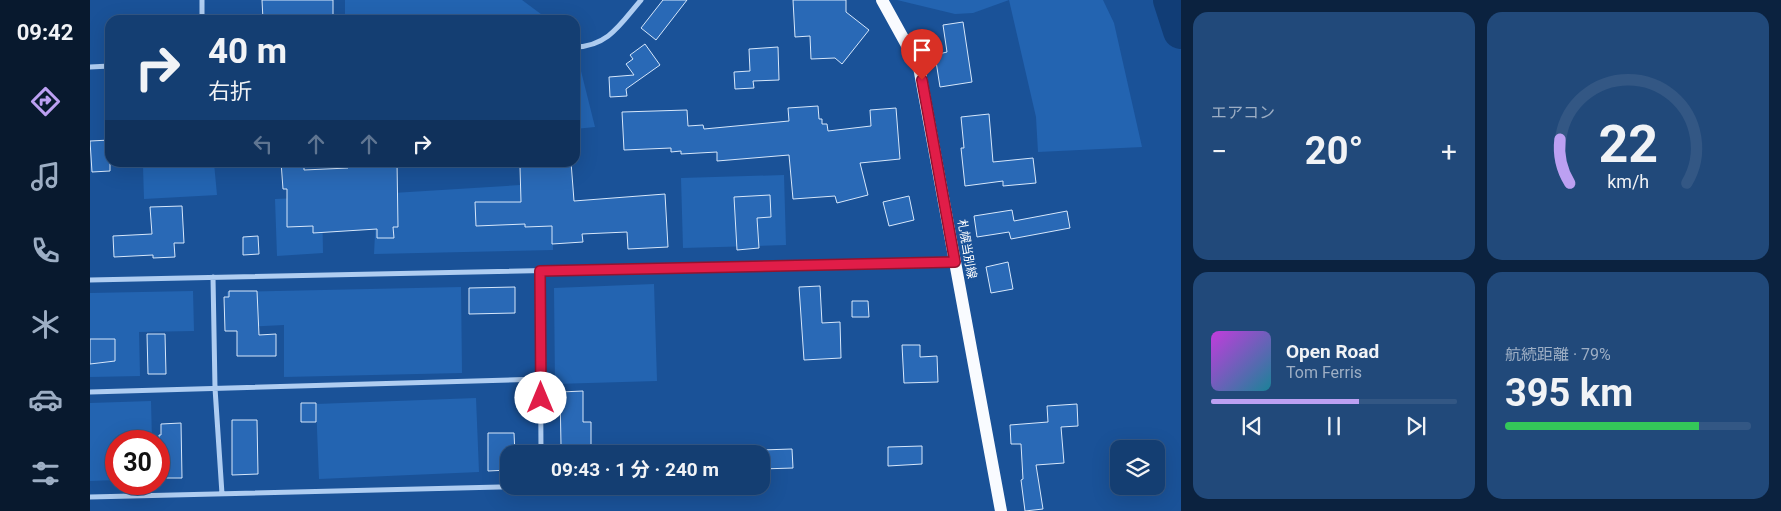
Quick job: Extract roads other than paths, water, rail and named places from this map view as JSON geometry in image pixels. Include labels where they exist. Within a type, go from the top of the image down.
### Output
[{"type":"main road","name":"札幌当別線","points":[[882,0],[920,67],[1001,511]]},
{"type":"street","points":[[202,0],[202,15]]},
{"type":"street","points":[[580,47],[607,39],[641,0]]},
{"type":"street","points":[[90,67],[105,66]]},
{"type":"street","points":[[90,280],[955,262]]},
{"type":"street","points":[[540,271],[541,445]]},
{"type":"street","points":[[213,277],[215,388],[222,494]]},
{"type":"street","points":[[90,392],[541,379]]},
{"type":"street","points":[[90,498],[500,487]]},
{"type":"waterway","points":[[1171,0],[1181,31]]}]
